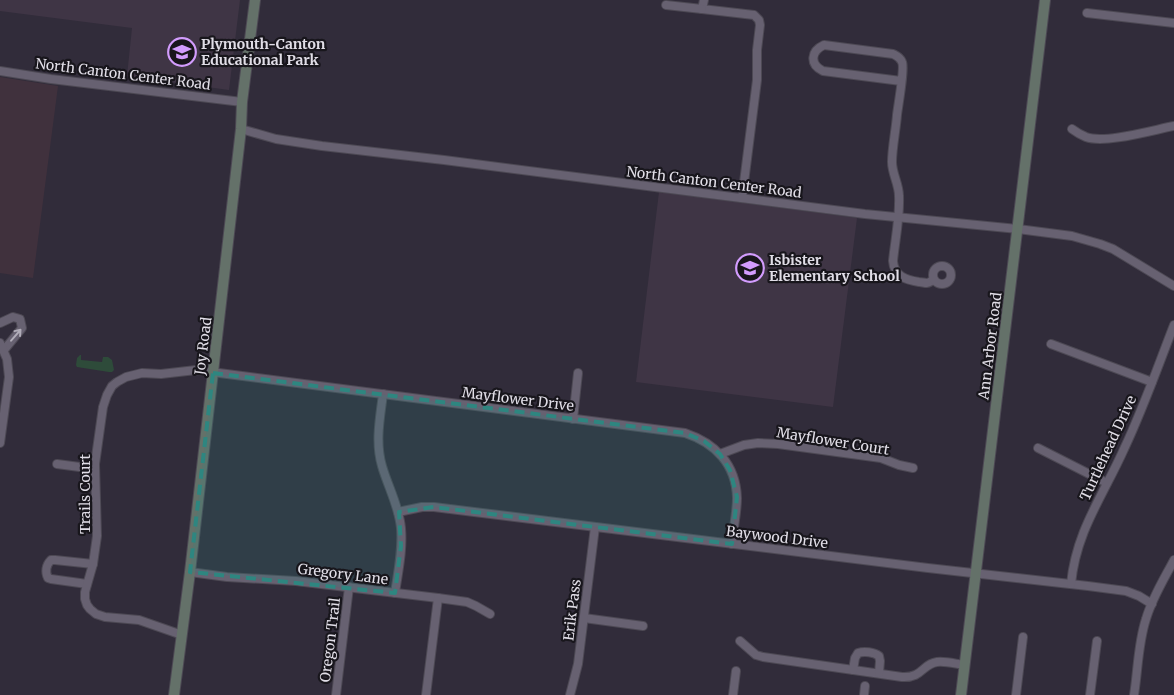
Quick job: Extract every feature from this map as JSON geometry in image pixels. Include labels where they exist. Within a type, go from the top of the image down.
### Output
[{"type":"street","name":"Joy Road","points":[[174,695],[190,572],[255,0]]},
{"type":"street","points":[[702,9],[704,0]]},
{"type":"street","name":"Ann Arbor Road","points":[[961,695],[1045,0]]},
{"type":"street","points":[[666,5],[754,16],[760,22],[757,50],[757,80],[742,198]]},
{"type":"street","points":[[1087,13],[1174,23]]},
{"type":"street","points":[[901,81],[822,71],[814,64],[814,54],[817,48],[824,45],[896,55],[900,59],[902,63],[901,81],[892,160],[893,172],[899,193],[893,261],[895,270],[899,275],[914,281],[928,283],[934,280]]},
{"type":"street","name":"North Canton Center Road","points":[[0,71],[242,102]]},
{"type":"street","points":[[1072,129],[1086,137],[1100,139],[1174,126]]},
{"type":"street","name":"North Canton Center Road","points":[[241,129],[276,139],[322,146],[865,214],[1072,236],[1100,244],[1122,254],[1174,286]]},
{"type":"street","points":[[0,323],[13,317],[20,319],[22,328],[2,346],[9,377],[2,408],[0,442]]},
{"type":"street","name":"Turtlehead Drive","points":[[1071,584],[1074,561],[1081,536],[1124,450],[1174,325]]},
{"type":"street","points":[[1051,344],[1152,382]]},
{"type":"street","name":"Trails Court","points":[[182,635],[139,620],[105,617],[96,614],[90,609],[86,599],[87,584],[93,564],[97,536],[95,469],[104,402],[109,391],[118,382],[126,376],[142,373],[195,370],[213,373]]},
{"type":"street","name":"Mayflower Drive","points":[[213,373],[685,433],[704,441],[720,454],[730,470],[736,490],[732,544]]},
{"type":"street","points":[[573,419],[578,373]]},
{"type":"street","points":[[382,394],[378,451],[398,512],[401,528],[401,546],[395,593]]},
{"type":"street","name":"Mayflower Court","points":[[720,454],[744,445],[769,443],[881,458],[913,468]]},
{"type":"street","points":[[1038,448],[1107,483]]},
{"type":"street","points":[[57,464],[95,469]]},
{"type":"street","name":"Baywood Drive","points":[[398,512],[422,507],[434,507],[1071,584],[1126,591],[1152,604]]},
{"type":"street","name":"Erik Pass","points":[[570,695],[577,671],[595,527]]},
{"type":"street","points":[[87,584],[48,578],[46,568],[51,560],[93,564]]},
{"type":"street","points":[[1134,695],[1142,634],[1146,619],[1174,560]]},
{"type":"street","name":"Gregory Lane","points":[[190,572],[227,577],[296,581],[467,602],[490,614]]},
{"type":"street","name":"Oregon Trail","points":[[336,695],[349,587]]},
{"type":"street","points":[[426,695],[438,598]]},
{"type":"street","points":[[584,618],[643,626]]},
{"type":"street","points":[[1016,695],[1024,637]]},
{"type":"street","points":[[740,641],[756,655],[763,657],[879,674],[910,677],[915,676],[930,664],[936,662],[965,665]]},
{"type":"street","points":[[1090,695],[1096,641]]},
{"type":"street","points":[[853,670],[858,653],[868,652],[879,656],[879,674]]},
{"type":"street","points":[[733,695],[736,671]]},
{"type":"highlighted area","points":[[213,373],[685,433],[704,441],[720,454],[730,470],[737,497],[732,544],[434,507],[399,512],[401,546],[395,593],[190,572]]},
{"type":"shaded area","name":"Plymouth-Canton Educational Park","points":[[0,0],[240,0],[229,90],[127,76],[132,28],[0,11]]},
{"type":"shaded area","points":[[0,77],[58,86],[33,278],[0,273]]},
{"type":"shaded area","name":"Isbister Elementary School","points":[[659,192],[857,218],[833,407],[636,382]]},
{"type":"green space","points":[[80,355],[81,360],[102,362],[103,357],[108,357],[112,360],[114,370],[109,372],[77,367],[77,358]]},
{"type":"place","name":"Plymouth-Canton Educational Park","points":[[182,52]]},
{"type":"place","name":"Isbister Elementary School","points":[[750,268]]}]
